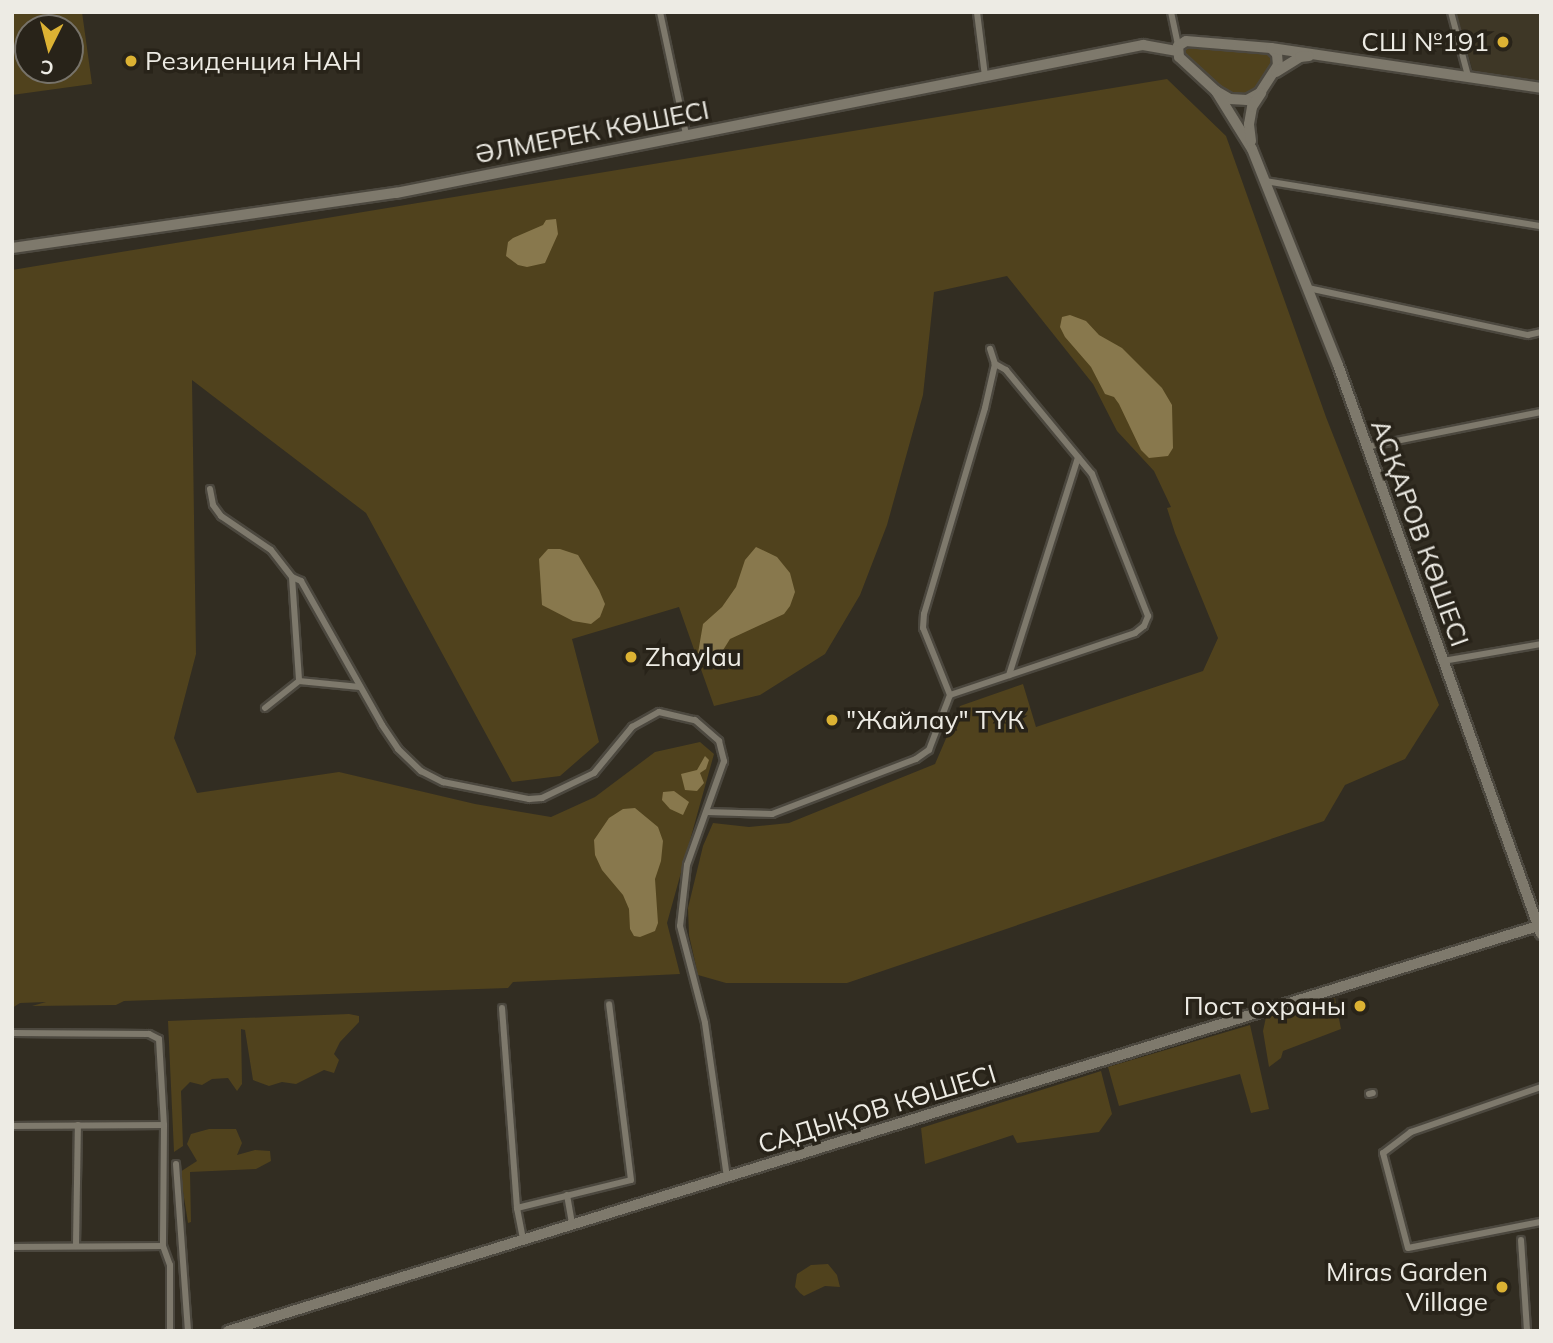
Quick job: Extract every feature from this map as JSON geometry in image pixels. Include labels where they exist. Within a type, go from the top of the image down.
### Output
[{"type":"street","points":[[660,12],[687,134]]},
{"type":"street","points":[[976,12],[985,76]]},
{"type":"street","points":[[1171,12],[1177,48],[1216,92],[1252,149]]},
{"type":"street","points":[[1451,12],[1468,76]]},
{"type":"street","name":"ӘЛМЕРЕК КӨШЕСІ","points":[[12,247],[396,193],[1143,45],[1177,48],[1186,41],[1271,48],[1313,55]]},
{"type":"street","points":[[1252,149],[1249,124],[1252,107],[1278,65],[1278,54],[1271,48]]},
{"type":"street","points":[[1216,92],[1230,99],[1247,100],[1260,93],[1270,78],[1291,62],[1313,55],[1541,88]]},
{"type":"street","name":"АСҚАРОВ КӨШЕСІ","points":[[1252,149],[1308,288],[1540,928]]},
{"type":"street","points":[[1265,181],[1541,226]]},
{"type":"street","points":[[1308,288],[1528,335],[1541,332]]},
{"type":"street","points":[[707,812],[772,814],[916,759],[929,750],[950,695],[923,628],[924,614],[985,408],[995,364],[990,349]]},
{"type":"street","points":[[950,695],[1135,633],[1144,626],[1148,616],[1092,474],[1006,370],[995,364]]},
{"type":"street","points":[[1366,447],[1541,412]]},
{"type":"street","points":[[1009,675],[1078,458]]},
{"type":"street","points":[[210,489],[213,505],[220,516],[271,550],[292,577],[301,581],[308,590],[360,687],[398,750],[421,771],[443,782],[529,799],[553,796],[594,773],[623,736],[643,719],[659,712],[695,720],[719,741],[724,761],[687,865],[680,926],[705,1023],[727,1177]]},
{"type":"street","points":[[292,577],[299,681]]},
{"type":"street","points":[[1443,661],[1541,644]]},
{"type":"street","points":[[265,708],[299,681],[360,687]]},
{"type":"street","name":"САДЫҚОВ КӨШЕСІ","points":[[228,1331],[1540,928]]},
{"type":"street","points":[[517,1208],[631,1180],[610,1004]]},
{"type":"street","points":[[502,1008],[517,1208],[523,1240]]},
{"type":"street","points":[[12,1033],[156,1035],[159,1039],[164,1125],[163,1245],[170,1265],[170,1331]]},
{"type":"street","points":[[1541,1087],[1411,1132],[1383,1153],[1408,1248],[1541,1222]]},
{"type":"street","points":[[76,1246],[78,1125]]},
{"type":"street","points":[[12,1126],[164,1125]]},
{"type":"street","points":[[176,1164],[188,1331]]},
{"type":"street","points":[[567,1195],[572,1224]]},
{"type":"street","points":[[1521,1240],[1527,1331]]},
{"type":"street","points":[[12,1247],[163,1245]]},
{"type":"shaded area","points":[[12,12],[82,14],[14,14],[14,84],[84,84],[84,26],[92,84],[12,95]]},
{"type":"shaded area","name":"СШ №191","points":[[1456,12],[1541,12],[1541,83],[1473,72]]},
{"type":"shaded area","points":[[1193,42],[1268,53],[1273,64],[1257,90],[1245,96],[1231,96],[1184,57],[1187,45]]},
{"type":"shaded area","points":[[1167,79],[1226,136],[1326,417],[1439,705],[1405,759],[1345,785],[1324,821],[847,983],[726,983],[698,975],[689,935],[688,908],[703,846],[713,823],[749,827],[789,823],[935,764],[960,706],[1023,684],[1036,727],[1203,671],[1218,638],[1175,533],[1167,508],[1171,507],[1154,471],[1117,431],[1093,384],[1007,276],[934,292],[923,395],[887,525],[860,595],[825,654],[760,695],[714,706],[679,607],[572,639],[599,742],[560,776],[512,782],[366,513],[192,380],[196,654],[174,738],[197,793],[339,772],[475,804],[551,817],[595,797],[655,752],[700,742],[714,754],[667,923],[680,974],[513,982],[508,988],[124,1001],[116,1005],[32,1006],[46,1002],[20,1003],[12,1008],[12,270]]},
{"type":"shaded area","points":[[556,219],[558,234],[545,263],[527,267],[518,265],[506,256],[508,242],[513,238],[543,225],[546,220]]},
{"type":"shaded area","points":[[1070,315],[1086,321],[1099,335],[1122,348],[1162,388],[1172,405],[1173,448],[1168,456],[1149,458],[1141,450],[1119,404],[1114,397],[1105,394],[1091,367],[1065,337],[1060,327],[1062,317]]},
{"type":"shaded area","points":[[756,547],[777,557],[790,573],[795,592],[790,606],[784,614],[730,639],[720,655],[708,659],[698,653],[703,624],[722,607],[736,587],[745,560]]},
{"type":"shaded area","points":[[548,549],[560,549],[578,555],[599,590],[605,604],[600,617],[591,624],[573,621],[542,605],[539,559]]},
{"type":"shaded area","points":[[705,756],[709,760],[706,769],[700,773],[704,783],[697,791],[685,790],[681,774],[697,770]]},
{"type":"shaded area","points":[[674,791],[689,802],[683,815],[670,809],[662,800],[663,792]]},
{"type":"shaded area","points":[[635,808],[658,827],[663,841],[661,861],[655,879],[658,923],[655,931],[640,937],[634,936],[630,929],[629,909],[623,895],[602,870],[595,855],[594,840],[609,818],[623,809]]},
{"type":"shaded area","points":[[1335,998],[1341,1029],[1283,1051],[1281,1058],[1269,1067],[1263,1031],[1266,1017]]},
{"type":"shaded area","points":[[349,1014],[359,1016],[359,1022],[340,1042],[334,1054],[339,1060],[334,1073],[324,1070],[296,1084],[282,1082],[269,1086],[253,1080],[245,1030],[241,1029],[242,1084],[237,1091],[228,1078],[212,1079],[202,1085],[190,1082],[181,1091],[183,1146],[174,1152],[168,1021]]},
{"type":"shaded area","points":[[1250,1025],[1269,1109],[1251,1113],[1240,1074],[1119,1106],[1108,1067]]},
{"type":"shaded area","points":[[1101,1071],[1112,1114],[1099,1132],[1017,1143],[1013,1135],[925,1164],[921,1128]]},
{"type":"shaded area","points":[[209,1129],[236,1129],[242,1143],[237,1155],[255,1150],[270,1151],[271,1161],[256,1169],[190,1172],[191,1222],[188,1223],[180,1172],[197,1161],[187,1144],[191,1134]]},
{"type":"shaded area","points":[[828,1264],[837,1275],[840,1287],[825,1286],[804,1296],[800,1293],[795,1287],[797,1274],[811,1265]]},
{"type":"place","name":"СШ №191","points":[[1503,42]]},
{"type":"place","name":"Резиденция НАН","points":[[131,61]]},
{"type":"place","name":"Zhaylau","points":[[631,657]]},
{"type":"place","name":"\"Жайлау\" ТҮК","points":[[832,720]]},
{"type":"place","name":"Пост охраны","points":[[1360,1006]]},
{"type":"place","name":"Miras Garden Village","points":[[1502,1287]]}]
